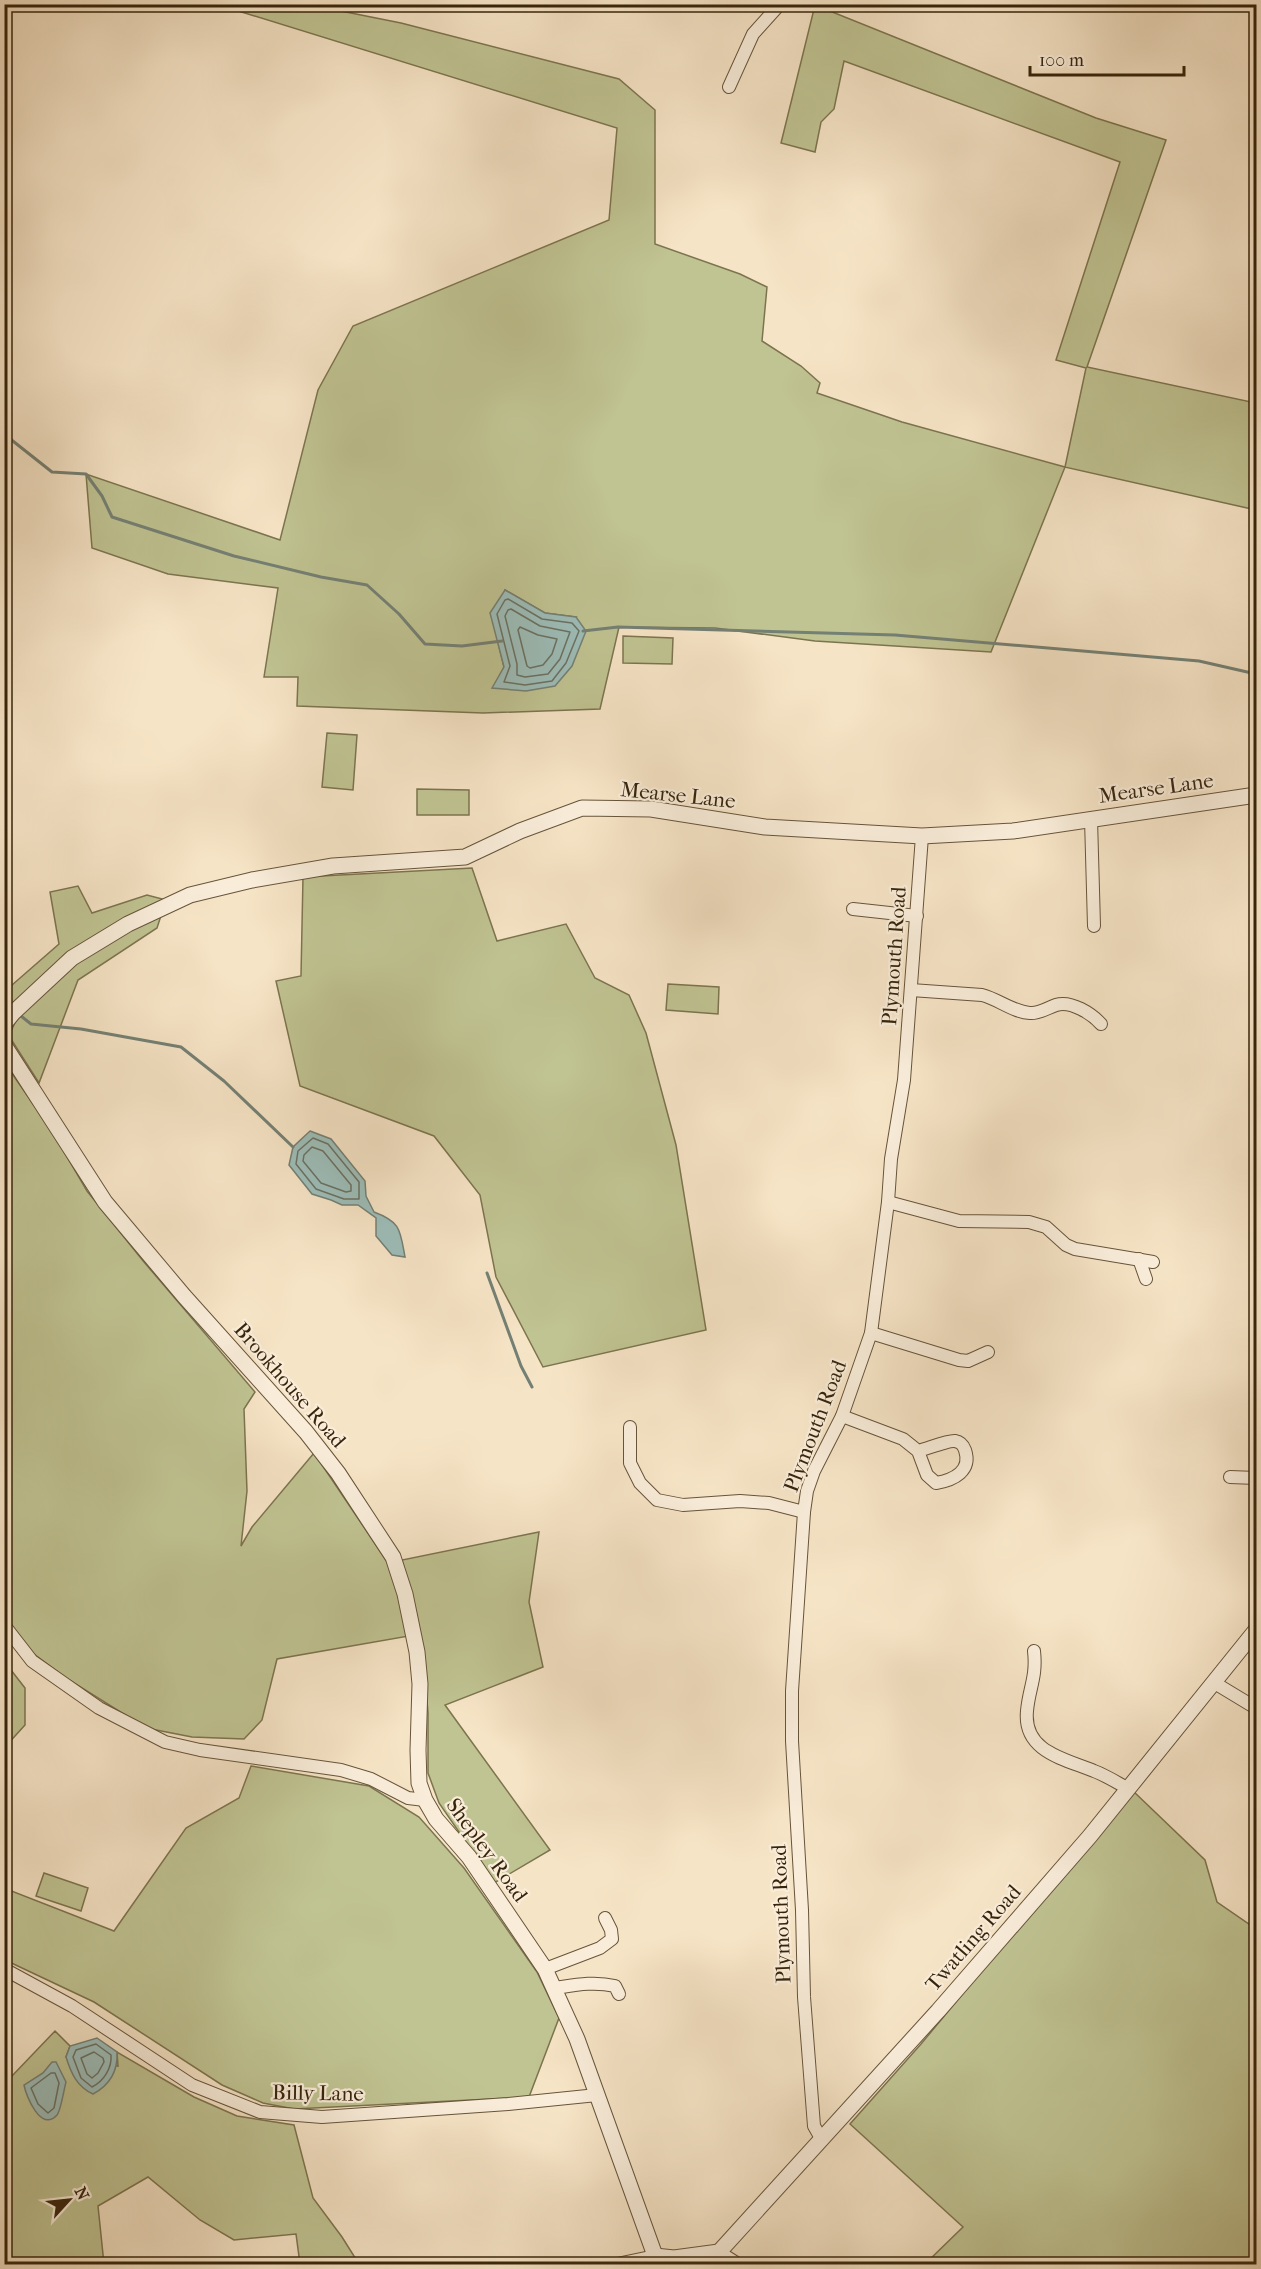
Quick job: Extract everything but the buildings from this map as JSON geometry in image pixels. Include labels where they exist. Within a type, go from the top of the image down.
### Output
[{"type":"street","points":[[729,87],[753,34],[780,4]]},
{"type":"street","name":"Mearse Lane","points":[[7,1016],[72,958],[128,924],[190,895],[252,880],[333,866],[465,857],[520,831],[582,808],[651,809],[765,827],[922,836],[1013,831],[1257,795]]},
{"type":"street","points":[[1091,819],[1094,926]]},
{"type":"street","name":"Plymouth Road","points":[[822,2140],[814,2126],[804,1997],[802,1910],[792,1741],[792,1691],[804,1512],[807,1491],[814,1471],[842,1416],[871,1333],[888,1202],[891,1159],[904,1080],[922,836]]},
{"type":"street","points":[[853,909],[917,916]]},
{"type":"street","points":[[911,990],[982,995],[1022,1012],[1032,1013],[1063,1004],[1088,1012],[1101,1024]]},
{"type":"street","name":"Brookhouse Road","points":[[4,1046],[105,1202],[184,1296],[306,1432],[338,1473],[393,1557],[405,1594],[417,1652],[420,1684],[419,1772],[424,1800]]},
{"type":"street","points":[[888,1202],[959,1221],[1029,1222],[1046,1227],[1066,1245],[1075,1249],[1153,1262]]},
{"type":"street","points":[[1139,1259],[1146,1279]]},
{"type":"street","points":[[871,1333],[959,1360],[968,1361],[988,1352]]},
{"type":"street","points":[[842,1416],[903,1439],[918,1451]]},
{"type":"street","points":[[630,1426],[630,1463],[640,1484],[657,1500],[682,1505],[740,1501],[769,1503],[804,1512]]},
{"type":"street","points":[[1230,1477],[1257,1478]]},
{"type":"street","name":"Shepley Road","points":[[4,1625],[32,1660],[99,1708],[165,1742],[200,1750],[341,1770],[371,1779],[408,1798],[424,1800],[468,1857],[545,1969],[555,1988],[577,2039],[657,2260]]},
{"type":"street","name":"Twatling Road","points":[[715,2258],[938,2011],[1090,1836],[1257,1630]]},
{"type":"street","points":[[1034,1651],[1036,1669],[1027,1712],[1031,1736],[1041,1748],[1055,1757],[1096,1771],[1127,1788]]},
{"type":"street","points":[[1213,1682],[1257,1708]]},
{"type":"street","points":[[545,1969],[600,1948],[612,1939],[611,1930],[605,1918]]},
{"type":"street","name":"Billy Lane","points":[[4,1969],[72,2006],[192,2085],[260,2112],[322,2117],[508,2104],[597,2095]]},
{"type":"street","points":[[555,1988],[584,1984],[608,1984],[615,1986],[620,1994]]},
{"type":"street","points":[[617,2265],[674,2258],[715,2258],[738,2265]]},
{"type":"green space","points":[[219,5],[311,5],[401,23],[619,79],[655,110],[655,244],[740,274],[767,287],[762,341],[801,366],[820,383],[817,393],[902,422],[1065,467],[991,652],[815,641],[715,628],[619,627],[600,709],[483,713],[297,706],[298,677],[264,677],[278,588],[168,574],[92,548],[86,474],[280,540],[318,390],[353,326],[609,220],[617,128]],"holes":[[[505,590],[545,613],[576,617],[493,688],[504,667],[498,642]]]},
{"type":"green space","points":[[815,5],[1096,118],[1166,140],[1087,367],[1256,403],[1256,510],[1065,467],[1086,368],[1056,360],[1120,162],[844,61],[834,109],[821,122],[815,152],[781,143]]},
{"type":"green space","points":[[623,636],[673,638],[672,664],[623,663]]},
{"type":"green space","points":[[327,733],[357,735],[353,790],[322,787]]},
{"type":"green space","points":[[417,789],[469,790],[469,815],[417,815]]},
{"type":"green space","points":[[472,868],[497,941],[566,924],[595,978],[629,995],[646,1033],[676,1145],[706,1330],[543,1367],[496,1277],[480,1195],[434,1136],[300,1086],[276,981],[301,976],[303,877]]},
{"type":"green space","points":[[78,886],[92,913],[147,895],[166,900],[157,928],[78,980],[39,1083],[9,1036],[17,1018],[11,1011],[5,1009],[4,992],[59,944],[50,892]]},
{"type":"green space","points":[[668,984],[719,987],[718,1014],[666,1010]]},
{"type":"green space","points":[[4,1062],[52,1131],[87,1191],[255,1392],[244,1409],[247,1491],[241,1546],[252,1527],[314,1453],[392,1569],[409,1636],[277,1659],[262,1720],[244,1739],[192,1737],[146,1728],[66,1678],[30,1651],[5,1619]]},
{"type":"green space","points":[[539,1532],[529,1602],[543,1667],[445,1705],[550,1850],[494,1883],[439,1803],[428,1773],[428,1713],[423,1652],[402,1560]]},
{"type":"green space","points":[[4,1661],[25,1688],[25,1725],[5,1747]]},
{"type":"green space","points":[[251,1766],[369,1786],[419,1817],[464,1868],[537,1972],[559,2018],[529,2097],[294,2109],[263,2103],[222,2085],[94,2002],[5,1960],[4,1888],[114,1931],[186,1828],[239,1798]]},
{"type":"green space","points":[[1132,1790],[1205,1860],[1217,1902],[1256,1929],[1256,2264],[925,2264],[963,2227],[850,2124],[921,2044]]},
{"type":"green space","points":[[44,1873],[88,1888],[81,1911],[36,1896]]},
{"type":"green space","points":[[55,2031],[70,2046],[66,2057],[118,2066],[117,2052],[194,2097],[237,2116],[294,2125],[313,2198],[359,2264],[300,2264],[296,2234],[234,2240],[200,2220],[148,2177],[98,2206],[104,2264],[5,2264],[4,2227],[7,2224],[4,2219],[5,2081]]},
{"type":"water","points":[[505,590],[545,613],[576,617],[586,631],[572,666],[555,686],[526,691],[492,688],[504,667],[490,613]]},
{"type":"water","points":[[310,1131],[331,1139],[365,1181],[366,1196],[374,1212],[390,1219],[398,1228],[405,1257],[392,1255],[376,1236],[376,1218],[358,1205],[342,1205],[312,1194],[289,1165],[293,1147]]},
{"type":"water","points":[[97,2038],[117,2052],[117,2059],[112,2077],[93,2094],[75,2079],[66,2057],[70,2046]]},
{"type":"water","points":[[52,2062],[56,2062],[66,2082],[57,2115],[51,2119],[45,2119],[35,2111],[24,2085],[43,2073]]},
{"type":"waterway","points":[[4,434],[52,472],[86,474],[102,496],[112,517],[234,556],[321,577],[367,585],[399,614],[425,644],[462,646],[502,641]]},
{"type":"waterway","points":[[583,631],[618,627],[895,635],[1199,661],[1256,674]]},
{"type":"waterway","points":[[21,1016],[31,1024],[81,1029],[181,1047],[224,1081],[293,1147]]},
{"type":"waterway","points":[[487,1273],[521,1366],[532,1387]]}]
